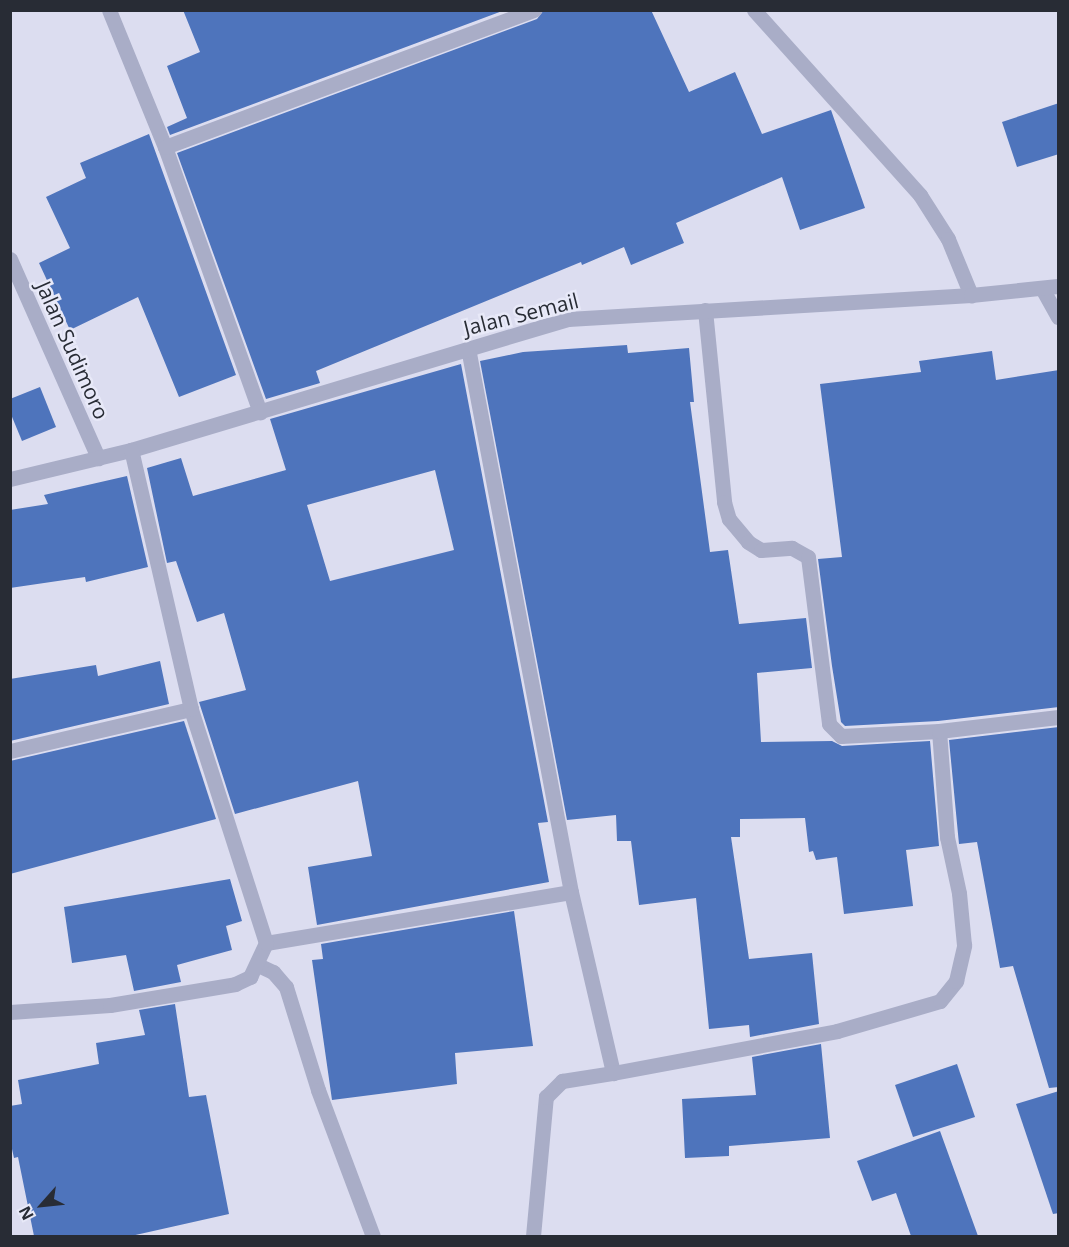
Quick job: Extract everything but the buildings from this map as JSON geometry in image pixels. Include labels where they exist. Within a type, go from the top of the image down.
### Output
[{"type":"street","points":[[109,10],[165,147],[260,412]]},
{"type":"street","points":[[165,147],[534,10]]},
{"type":"street","points":[[754,10],[920,195],[948,239],[971,296]]},
{"type":"street","name":"Jalan Sudimoro","points":[[10,259],[98,458]]},
{"type":"street","name":"Jalan Semail","points":[[10,479],[131,450],[568,319],[971,296],[1043,291],[1059,286]]},
{"type":"street","points":[[1043,291],[1059,317]]},
{"type":"street","points":[[705,310],[724,502],[729,519],[748,542],[761,550],[792,548],[808,557],[829,724],[841,736],[939,732],[1059,717]]},
{"type":"street","points":[[468,348],[571,892],[612,1073]]},
{"type":"street","points":[[10,1012],[110,1005],[234,984],[250,977],[258,965],[266,943],[191,709],[131,450]]},
{"type":"street","points":[[10,751],[191,709]]},
{"type":"street","points":[[533,1236],[546,1097],[562,1081],[837,1030],[940,1001],[956,981],[964,945],[959,893],[947,837],[939,732]]},
{"type":"street","points":[[266,943],[571,892]]},
{"type":"street","points":[[258,965],[273,972],[286,987],[318,1090],[373,1236]]}]
